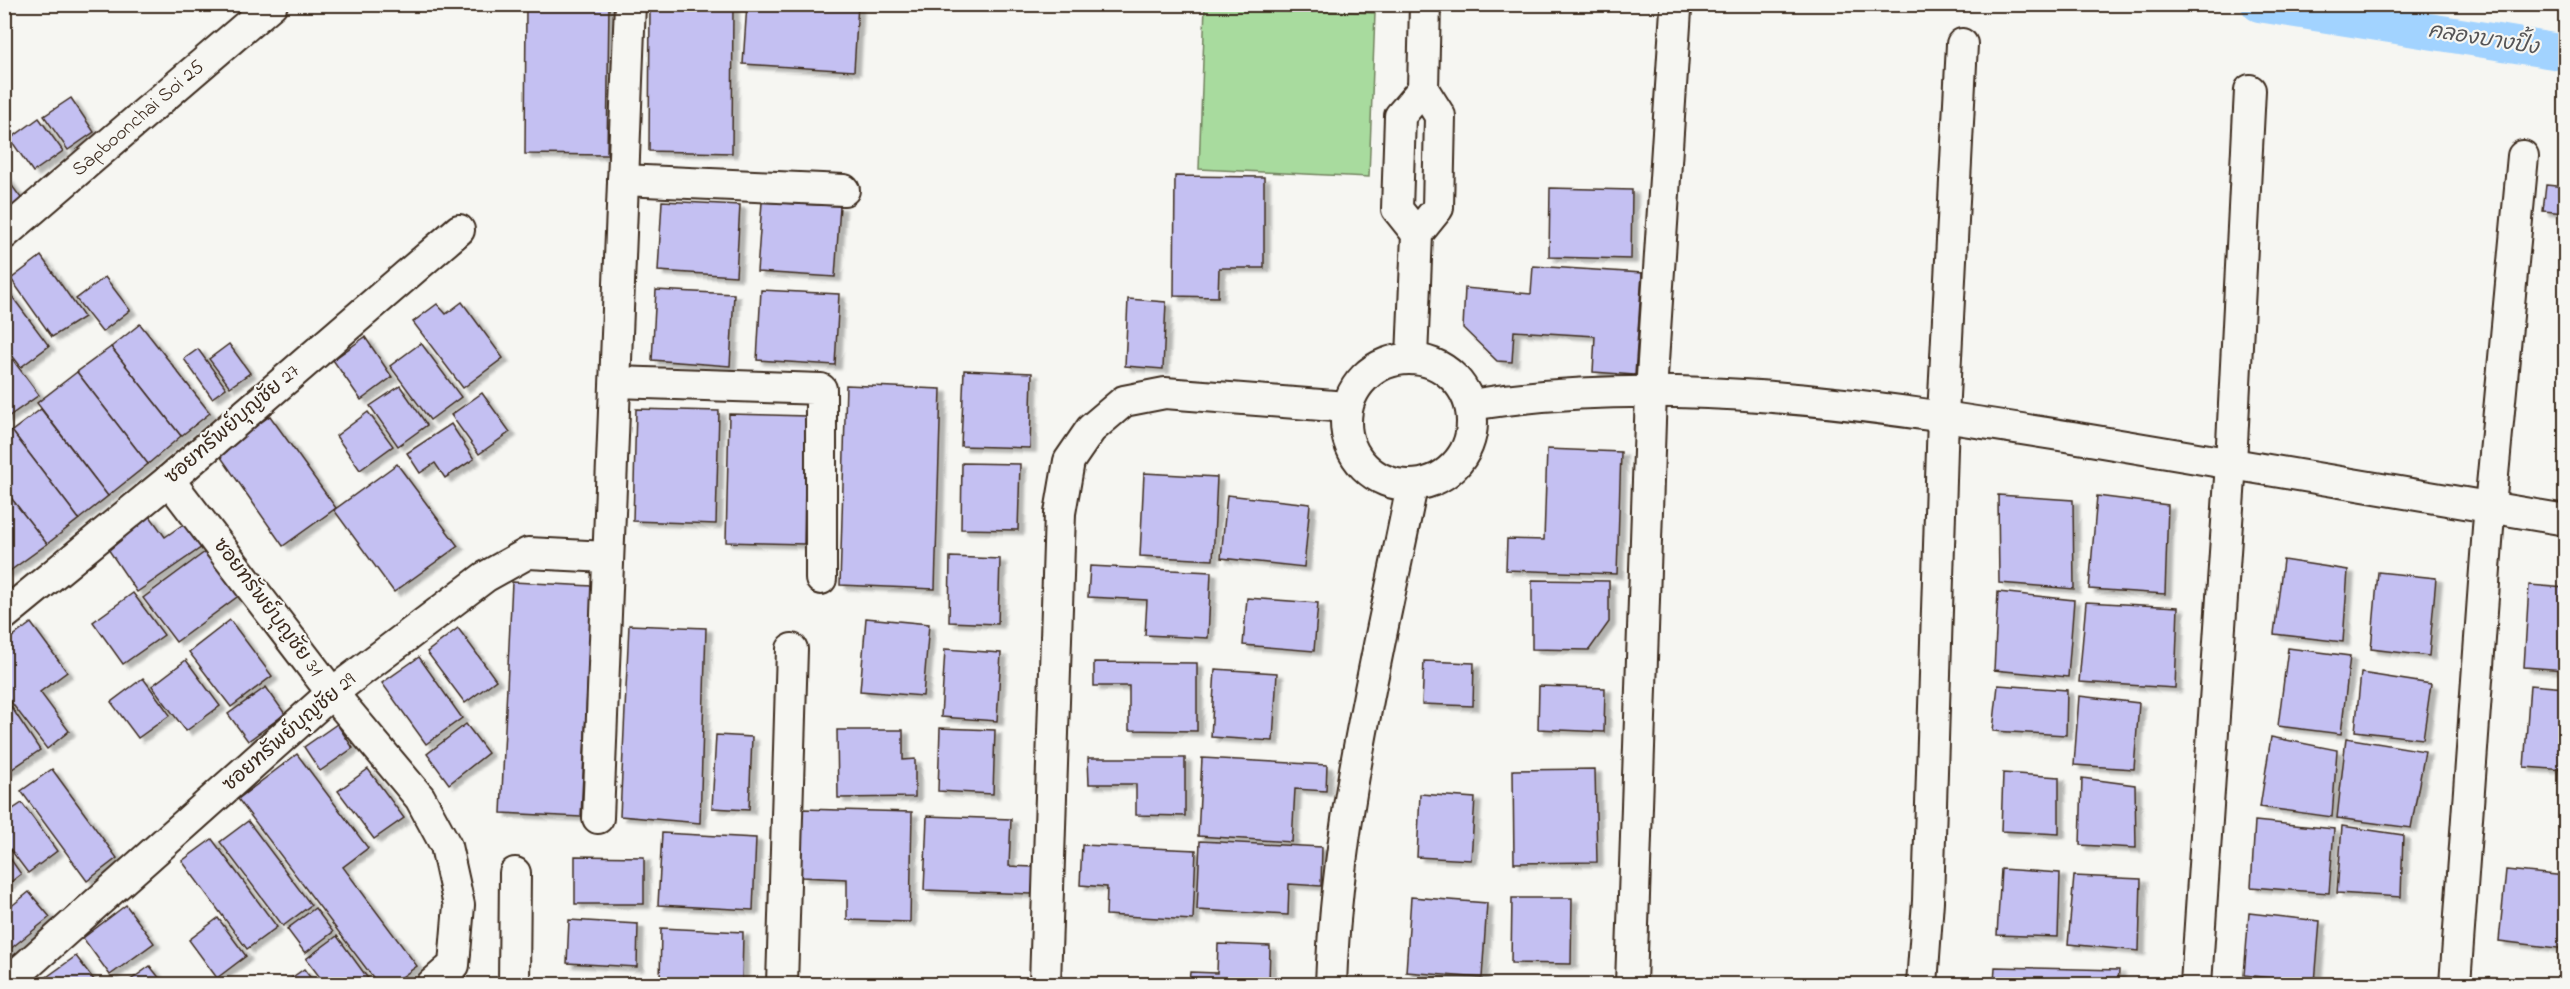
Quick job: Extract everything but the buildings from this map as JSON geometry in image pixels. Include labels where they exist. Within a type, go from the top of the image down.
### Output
[{"type":"street","name":"Sapboonchai Soi 25","points":[[4,234],[272,4]]},
{"type":"street","points":[[598,818],[630,4]]},
{"type":"street","points":[[1631,984],[1651,392],[1676,10]]},
{"type":"street","points":[[1412,358],[1417,234],[1438,208],[1440,116],[1424,89],[1425,12]]},
{"type":"street","points":[[1922,984],[1928,901],[1943,416],[1962,44]]},
{"type":"street","points":[[1417,234],[1397,210],[1400,117],[1424,89]]},
{"type":"street","points":[[2196,984],[2231,463],[2250,90]]},
{"type":"street","points":[[2455,984],[2490,508],[2523,156]]},
{"type":"street","points":[[623,180],[844,190]]},
{"type":"street","name":"ซอยทรัพย์บุญชัย 27","points":[[4,615],[169,480],[459,230]]},
{"type":"street","points":[[1412,358],[1431,362],[1449,372],[1462,387],[1470,405],[1472,424],[1469,443],[1460,460],[1447,473],[1430,482],[1412,486],[1392,483],[1375,475],[1360,462],[1350,446],[1345,426],[1347,407],[1356,387],[1371,371],[1390,361],[1412,358]]},
{"type":"street","points":[[616,382],[821,389],[821,579]]},
{"type":"street","points":[[1470,405],[1524,396],[1711,391],[1943,416],[2565,520]]},
{"type":"street","points":[[1045,984],[1060,513],[1069,461],[1091,429],[1124,401],[1154,395],[1165,393],[1347,407]]},
{"type":"street","name":"ซอยทรัพย์บุญชัย 31","points":[[169,480],[332,693],[420,798],[446,846],[459,905],[454,965],[432,984]]},
{"type":"street","points":[[1331,984],[1334,915],[1351,792],[1412,486]]},
{"type":"street","name":"ซอยทรัพย์บุญชัย 29","points":[[6,984],[332,693],[485,577],[528,553],[607,557]]},
{"type":"street","points":[[782,984],[792,649]]},
{"type":"street","points":[[514,984],[515,873]]},
{"type":"green space","points":[[1205,6],[1375,13],[1369,177],[1199,169]]},
{"type":"waterway","name":"คลองบางปิ้ง","points":[[2259,4],[2566,53]]}]
